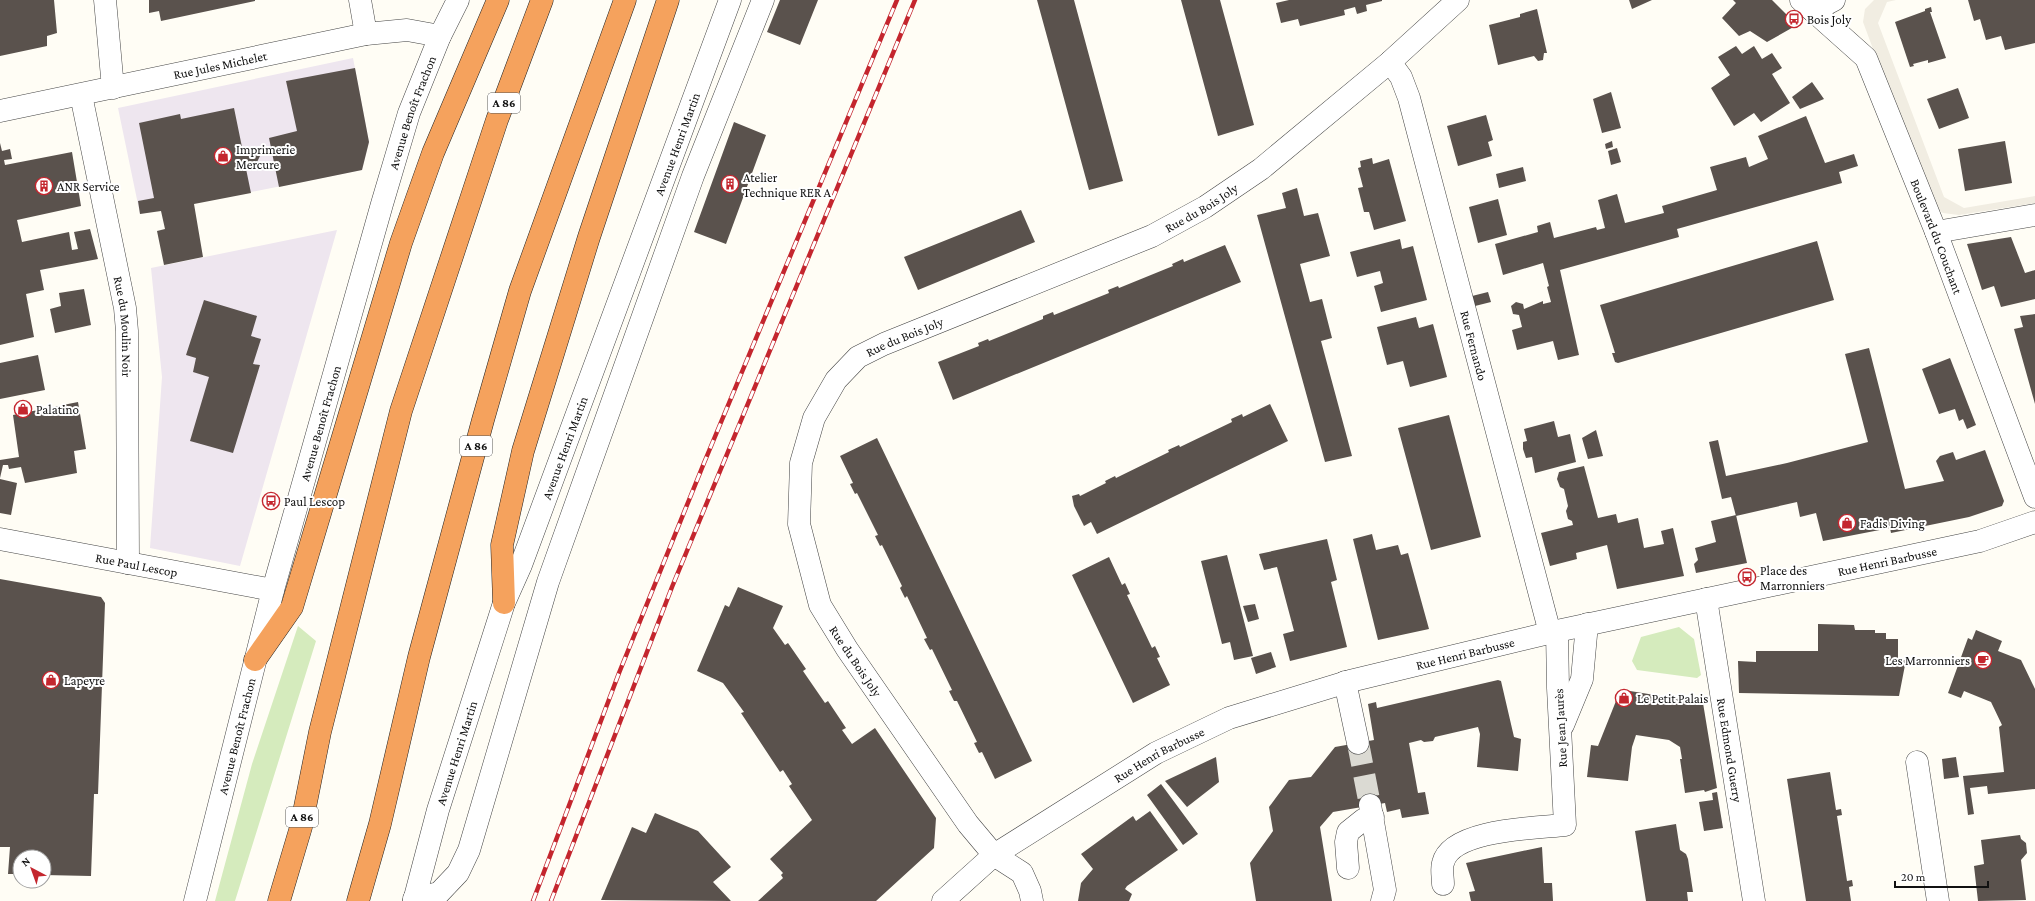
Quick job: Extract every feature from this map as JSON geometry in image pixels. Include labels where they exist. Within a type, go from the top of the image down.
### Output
[{"type":"highway","points":[[255,660],[292,607],[402,243],[433,153],[498,0]]},
{"type":"highway","name":"A 86","points":[[279,901],[301,827],[320,732],[401,411],[497,120],[542,0]]},
{"type":"highway","name":"A 86","points":[[358,901],[380,824],[419,657],[479,435],[520,292],[625,0]]},
{"type":"highway","points":[[504,603],[502,545],[523,450],[589,237],[668,0]]},
{"type":"street","points":[[105,0],[113,88]]},
{"type":"street","points":[[360,0],[366,34]]},
{"type":"street","name":"Avenue Benoît Frachon","points":[[195,901],[273,590],[382,204],[410,113],[440,36],[458,0]]},
{"type":"street","name":"Avenue Henri Martin","points":[[414,900],[438,810],[504,603],[521,566],[730,0]]},
{"type":"street","points":[[414,900],[439,893],[458,873],[469,850],[548,582],[691,184],[763,0]]},
{"type":"street","name":"Rue du Bois Joly","points":[[1032,901],[1030,890],[1022,873],[994,855],[963,818],[847,649],[820,605],[799,524],[801,463],[814,418],[836,380],[858,357],[884,344],[1152,236],[1205,207],[1261,169],[1390,62],[1458,0]]},
{"type":"street","points":[[1807,5],[1834,0]]},
{"type":"street","name":"Boulevard du Couchant","points":[[1807,5],[1866,58],[1936,232],[2035,497]]},
{"type":"street","name":"Rue Jules Michelet","points":[[0,112],[366,34],[407,30],[440,36]]},
{"type":"street","name":"Rue Fernando","points":[[1390,62],[1401,77],[1409,98],[1554,632]]},
{"type":"street","name":"Rue du Moulin Noir","points":[[81,95],[125,308],[128,331],[128,563]]},
{"type":"street","points":[[1936,232],[2035,215]]},
{"type":"street","name":"Rue Henri Barbusse","points":[[943,901],[994,855],[1156,753],[1229,718],[1345,682],[1587,624],[1980,541],[2035,522]]},
{"type":"street","name":"Rue Paul Lescop","points":[[0,539],[273,590]]},
{"type":"street","name":"Rue Edmond Guerry","points":[[1706,599],[1754,901]]},
{"type":"street","points":[[1560,732],[1582,680],[1587,624]]},
{"type":"street","name":"Rue Jean Jaurès","points":[[1443,884],[1443,861],[1454,848],[1463,841],[1479,835],[1565,825],[1554,632]]},
{"type":"street","points":[[1345,682],[1358,743]]},
{"type":"street","points":[[1917,762],[1938,901]]},
{"type":"street","points":[[1348,868],[1346,842],[1348,832],[1372,811],[1385,890],[1382,901]]},
{"type":"shaded area","points":[[1874,0],[1896,0],[1887,2],[1878,23],[1944,197],[1964,208],[2035,196],[2035,203],[1959,215],[1943,213],[1937,209],[1920,175],[1863,22],[1865,9]]},
{"type":"shaded area","points":[[353,58],[369,142],[362,170],[140,214],[118,108]]},
{"type":"shaded area","points":[[337,230],[240,566],[150,548],[162,377],[151,268]]},
{"type":"green space","points":[[298,626],[316,641],[235,901],[215,901],[252,764]]},
{"type":"green space","points":[[1679,627],[1694,639],[1701,675],[1697,678],[1637,670],[1632,661],[1641,637]]},
{"type":"building","points":[[0,0],[54,0],[57,33],[47,36],[47,46],[0,56]]},
{"type":"building","points":[[149,0],[255,1],[161,21],[159,11],[149,13]]},
{"type":"building","points":[[780,0],[818,0],[800,45],[767,32]]},
{"type":"building","points":[[1037,0],[1074,0],[1123,181],[1089,190]]},
{"type":"building","points":[[1181,0],[1220,0],[1254,125],[1218,136]]},
{"type":"building","points":[[1289,0],[1382,1],[1366,5],[1367,11],[1357,14],[1355,7],[1344,10],[1345,15],[1300,26],[1298,19],[1281,23],[1276,3]]},
{"type":"building","points":[[1629,0],[1652,0],[1632,9]]},
{"type":"building","points":[[1733,0],[1772,0],[1797,25],[1767,42],[1750,31],[1739,36],[1722,18],[1736,3]]},
{"type":"building","points":[[1968,0],[2035,0],[2035,43],[2005,50],[2001,36],[1986,40],[1980,19],[1974,21]]},
{"type":"building","points":[[1931,7],[1932,12],[1930,12],[1946,58],[1928,63],[1928,60],[1913,64],[1914,66],[1910,67],[1895,22],[1925,11],[1925,9]]},
{"type":"building","points":[[1537,9],[1547,53],[1544,53],[1543,60],[1538,61],[1534,56],[1498,65],[1489,25],[1520,17],[1520,14]]},
{"type":"building","points":[[1736,46],[1742,54],[1754,46],[1762,59],[1772,53],[1782,68],[1772,74],[1790,103],[1761,122],[1754,113],[1734,126],[1711,88],[1730,75],[1718,57]]},
{"type":"building","points":[[355,68],[369,142],[362,170],[279,187],[269,138],[297,131],[286,81]]},
{"type":"building","points":[[1812,82],[1824,99],[1800,109],[1792,97]]},
{"type":"building","points":[[1958,88],[1969,118],[1939,129],[1927,99]]},
{"type":"building","points":[[1611,92],[1621,128],[1602,133],[1593,99]]},
{"type":"building","points":[[234,108],[243,152],[254,150],[260,156],[257,162],[245,164],[251,193],[194,204],[203,257],[164,265],[157,231],[165,229],[161,211],[140,214],[138,201],[154,198],[139,123],[180,114],[181,119]]},
{"type":"building","points":[[1486,115],[1493,140],[1488,142],[1492,156],[1458,166],[1447,126]]},
{"type":"building","points":[[1806,116],[1825,163],[1854,154],[1858,166],[1839,172],[1842,183],[1677,229],[1679,237],[1560,270],[1579,355],[1558,360],[1553,341],[1517,350],[1512,330],[1522,327],[1519,315],[1513,314],[1511,306],[1516,302],[1523,304],[1524,309],[1543,301],[1543,304],[1551,302],[1547,287],[1549,286],[1543,263],[1503,275],[1495,244],[1538,232],[1537,226],[1550,222],[1554,238],[1596,227],[1597,230],[1605,228],[1598,200],[1617,194],[1625,223],[1664,213],[1662,206],[1717,190],[1710,167],[1746,157],[1749,167],[1768,159],[1758,136]]},
{"type":"building","name":"Atelier Technique RER A","points":[[734,122],[766,135],[726,244],[694,232]]},
{"type":"building","points":[[1612,141],[1613,147],[1606,149],[1605,144]]},
{"type":"building","points":[[2005,141],[2012,183],[1965,191],[1958,149]]},
{"type":"building","points":[[0,143],[2,151],[10,149],[12,159],[4,160],[5,165],[72,152],[81,206],[17,220],[22,242],[69,232],[72,250],[78,249],[74,232],[90,229],[98,259],[40,270],[44,290],[26,294],[34,337],[0,345]]},
{"type":"building","points":[[1617,148],[1621,162],[1611,165],[1608,151]]},
{"type":"building","points":[[1372,158],[1373,164],[1389,159],[1406,221],[1374,230],[1369,212],[1364,212],[1358,188],[1363,187],[1358,168],[1361,167],[1360,161]]},
{"type":"building","points":[[1523,167],[1526,181],[1499,188],[1496,174]]},
{"type":"building","points":[[1297,188],[1304,216],[1318,213],[1330,256],[1300,264],[1310,302],[1322,299],[1332,338],[1321,341],[1352,456],[1325,462],[1257,215],[1286,208],[1282,193]]},
{"type":"building","points":[[1498,199],[1507,235],[1478,243],[1469,207]]},
{"type":"building","points":[[1021,210],[1035,242],[918,290],[904,257]]},
{"type":"building","points":[[2011,237],[2025,273],[2035,270],[2035,299],[2001,307],[1994,286],[1982,290],[1967,244]]},
{"type":"building","points":[[1400,239],[1402,249],[1413,246],[1427,300],[1381,312],[1374,286],[1383,283],[1380,271],[1357,277],[1350,252]]},
{"type":"building","points":[[1817,241],[1834,300],[1618,363],[1615,362],[1612,353],[1615,353],[1600,305]]},
{"type":"building","points":[[1225,245],[1241,282],[953,400],[938,362],[979,346],[978,343],[988,339],[989,341],[1043,319],[1043,316],[1053,312],[1054,315],[1109,293],[1108,290],[1118,286],[1119,288],[1173,266],[1172,264],[1183,259],[1184,262]]},
{"type":"building","points":[[84,289],[91,325],[55,333],[50,309],[61,306],[59,293]]},
{"type":"building","points":[[1488,292],[1491,302],[1475,306],[1472,296]]},
{"type":"building","points":[[204,300],[257,316],[251,336],[261,339],[253,364],[260,365],[233,453],[190,441],[209,377],[193,372],[196,358],[186,355]]},
{"type":"building","points":[[2035,314],[2035,404],[2014,329],[2023,327],[2020,316]]},
{"type":"building","points":[[1416,317],[1419,328],[1433,324],[1447,377],[1410,387],[1403,361],[1387,365],[1377,327]]},
{"type":"building","points":[[1869,348],[1905,489],[1944,481],[1936,461],[1940,456],[1953,452],[1956,460],[1985,450],[2004,501],[2002,506],[1969,517],[1891,533],[1890,528],[1823,541],[1816,513],[1800,517],[1797,502],[1736,516],[1731,497],[1722,499],[1709,442],[1718,440],[1726,476],[1787,463],[1868,442],[1845,354]]},
{"type":"building","name":"Palatino","points":[[38,355],[45,390],[0,399],[0,363]]},
{"type":"building","points":[[1950,358],[1976,425],[1967,429],[1963,419],[1959,421],[1955,409],[1939,414],[1922,369]]},
{"type":"building","points":[[78,402],[86,449],[74,451],[77,473],[25,483],[21,467],[9,469],[8,465],[3,465],[0,478],[0,460],[19,457],[13,415]]},
{"type":"building","points":[[1270,404],[1288,441],[1097,534],[1091,522],[1084,526],[1074,506],[1072,496],[1079,494],[1080,496],[1106,483],[1105,481],[1115,476],[1116,478],[1169,452],[1168,450],[1179,445],[1180,447],[1232,422],[1231,419],[1242,414],[1243,417]]},
{"type":"building","points":[[1449,415],[1481,537],[1431,550],[1398,428]]},
{"type":"building","points":[[1554,421],[1558,437],[1570,434],[1576,462],[1535,473],[1532,457],[1526,458],[1523,449],[1523,442],[1527,441],[1524,429]]},
{"type":"building","points":[[1596,430],[1603,456],[1588,459],[1582,438]]},
{"type":"building","points":[[877,438],[1032,761],[995,779],[982,752],[979,753],[974,743],[977,742],[957,701],[954,701],[949,691],[952,690],[932,649],[930,650],[924,639],[927,638],[907,596],[905,598],[900,588],[902,586],[882,545],[880,546],[875,536],[878,535],[857,493],[855,494],[850,484],[853,483],[840,456]]},
{"type":"building","points":[[1584,466],[1598,518],[1616,514],[1618,523],[1638,518],[1644,548],[1664,544],[1661,531],[1673,528],[1684,576],[1617,589],[1607,545],[1576,553],[1577,559],[1550,566],[1541,533],[1573,525],[1572,521],[1568,519],[1566,511],[1568,506],[1564,489],[1560,487],[1557,479],[1559,472]]},
{"type":"building","points":[[0,479],[17,483],[11,515],[0,513]]},
{"type":"building","points":[[1736,515],[1747,563],[1696,573],[1694,564],[1698,560],[1695,548],[1716,542],[1711,521]]},
{"type":"building","points":[[1372,534],[1376,550],[1398,545],[1401,555],[1408,553],[1429,629],[1378,640],[1353,539]]},
{"type":"building","points":[[1327,539],[1337,580],[1331,582],[1347,647],[1290,661],[1283,634],[1294,631],[1277,567],[1264,570],[1259,554]]},
{"type":"building","points":[[1227,555],[1253,656],[1234,660],[1230,642],[1222,644],[1201,561]]},
{"type":"building","points":[[1109,557],[1122,585],[1125,583],[1130,594],[1127,595],[1152,648],[1155,646],[1160,657],[1157,658],[1170,685],[1133,703],[1072,575]]},
{"type":"building","name":"Lapeyre","points":[[0,579],[101,597],[105,603],[98,794],[94,794],[91,876],[52,875],[52,849],[12,849],[12,874],[8,874],[10,847],[0,847]]},
{"type":"building","points":[[738,587],[783,606],[773,628],[785,645],[788,643],[806,669],[803,671],[825,703],[828,701],[846,728],[842,730],[852,744],[875,728],[936,818],[934,848],[876,901],[758,901],[783,878],[781,875],[783,873],[770,859],[812,820],[789,786],[792,784],[783,770],[780,772],[741,713],[744,712],[723,683],[697,671],[725,605],[729,607]]},
{"type":"building","points":[[1255,604],[1259,619],[1248,622],[1243,606]]},
{"type":"building","points":[[1818,624],[1854,625],[1855,630],[1875,630],[1875,633],[1886,633],[1886,639],[1898,639],[1898,660],[1906,660],[1899,696],[1739,693],[1738,661],[1756,662],[1756,651],[1818,651]]},
{"type":"building","points":[[1976,630],[2002,641],[1998,651],[2021,660],[2035,689],[2035,789],[1988,794],[1987,786],[1970,788],[1974,814],[1968,815],[1963,776],[2004,772],[1999,727],[2002,725],[1991,702],[1964,691],[1961,698],[1948,693],[1968,638],[1972,640]]},
{"type":"building","points":[[1271,652],[1276,667],[1256,674],[1251,658]]},
{"type":"building","points":[[1498,680],[1501,681],[1514,737],[1521,739],[1518,771],[1477,767],[1480,734],[1478,727],[1435,737],[1433,741],[1424,742],[1421,740],[1409,743],[1418,793],[1425,792],[1429,814],[1402,818],[1400,809],[1387,812],[1385,803],[1333,812],[1320,827],[1332,901],[1256,901],[1250,863],[1273,831],[1269,807],[1289,780],[1311,777],[1335,747],[1374,740],[1368,704],[1376,702],[1377,708]]},
{"type":"building","points":[[1624,690],[1703,703],[1717,788],[1705,792],[1704,790],[1685,793],[1680,759],[1682,759],[1680,747],[1669,740],[1636,735],[1632,747],[1628,781],[1587,777],[1591,745],[1598,746],[1620,691]]},
{"type":"building","points":[[1216,757],[1219,782],[1187,807],[1165,781]]},
{"type":"building","points":[[1956,757],[1959,777],[1944,779],[1942,759]]},
{"type":"building","points":[[1830,772],[1836,810],[1841,809],[1842,815],[1837,816],[1847,881],[1852,880],[1853,886],[1849,887],[1851,901],[1806,901],[1787,779]]},
{"type":"building","points":[[1161,784],[1198,834],[1183,845],[1147,795]]},
{"type":"building","points":[[1717,792],[1723,828],[1704,831],[1699,802],[1713,800],[1712,793]]},
{"type":"building","points":[[1150,811],[1178,850],[1127,886],[1125,889],[1132,894],[1129,901],[1078,901],[1081,883],[1093,869],[1081,854],[1133,816],[1136,821]]},
{"type":"building","points":[[655,813],[698,831],[731,867],[713,882],[731,901],[601,900],[632,827],[646,833]]},
{"type":"building","points":[[1676,824],[1680,850],[1686,854],[1688,859],[1693,892],[1687,892],[1688,901],[1646,901],[1635,831]]},
{"type":"building","points":[[2020,835],[2021,839],[2026,843],[2027,853],[2021,860],[2026,900],[1978,901],[1974,866],[1984,864],[1981,840]]},
{"type":"building","points":[[1542,847],[1544,883],[1552,883],[1553,901],[1471,901],[1469,892],[1475,891],[1466,863]]},
{"type":"tunnel","points":[[1358,743],[1370,805]]},
{"type":"railway","points":[[533,901],[619,673],[704,463],[897,0]]},
{"type":"railway","points":[[551,901],[672,587],[915,0]]},
{"type":"place","name":"Bois Joly","points":[[1794,19]]},
{"type":"place","name":"Imprimerie Mercure","points":[[223,156]]},
{"type":"place","name":"Atelier Technique RER A","points":[[730,184]]},
{"type":"place","name":"ANR Service","points":[[44,186]]},
{"type":"place","name":"Palatino","points":[[23,409]]},
{"type":"place","name":"Paul Lescop","points":[[271,501]]},
{"type":"place","name":"Fadis Diving","points":[[1847,523]]},
{"type":"place","name":"Place des Marronniers","points":[[1747,577]]},
{"type":"place","name":"Les Marronniers","points":[[1983,660]]},
{"type":"place","name":"Lapeyre","points":[[51,680]]},
{"type":"place","name":"Le Petit Palais","points":[[1624,698]]}]
